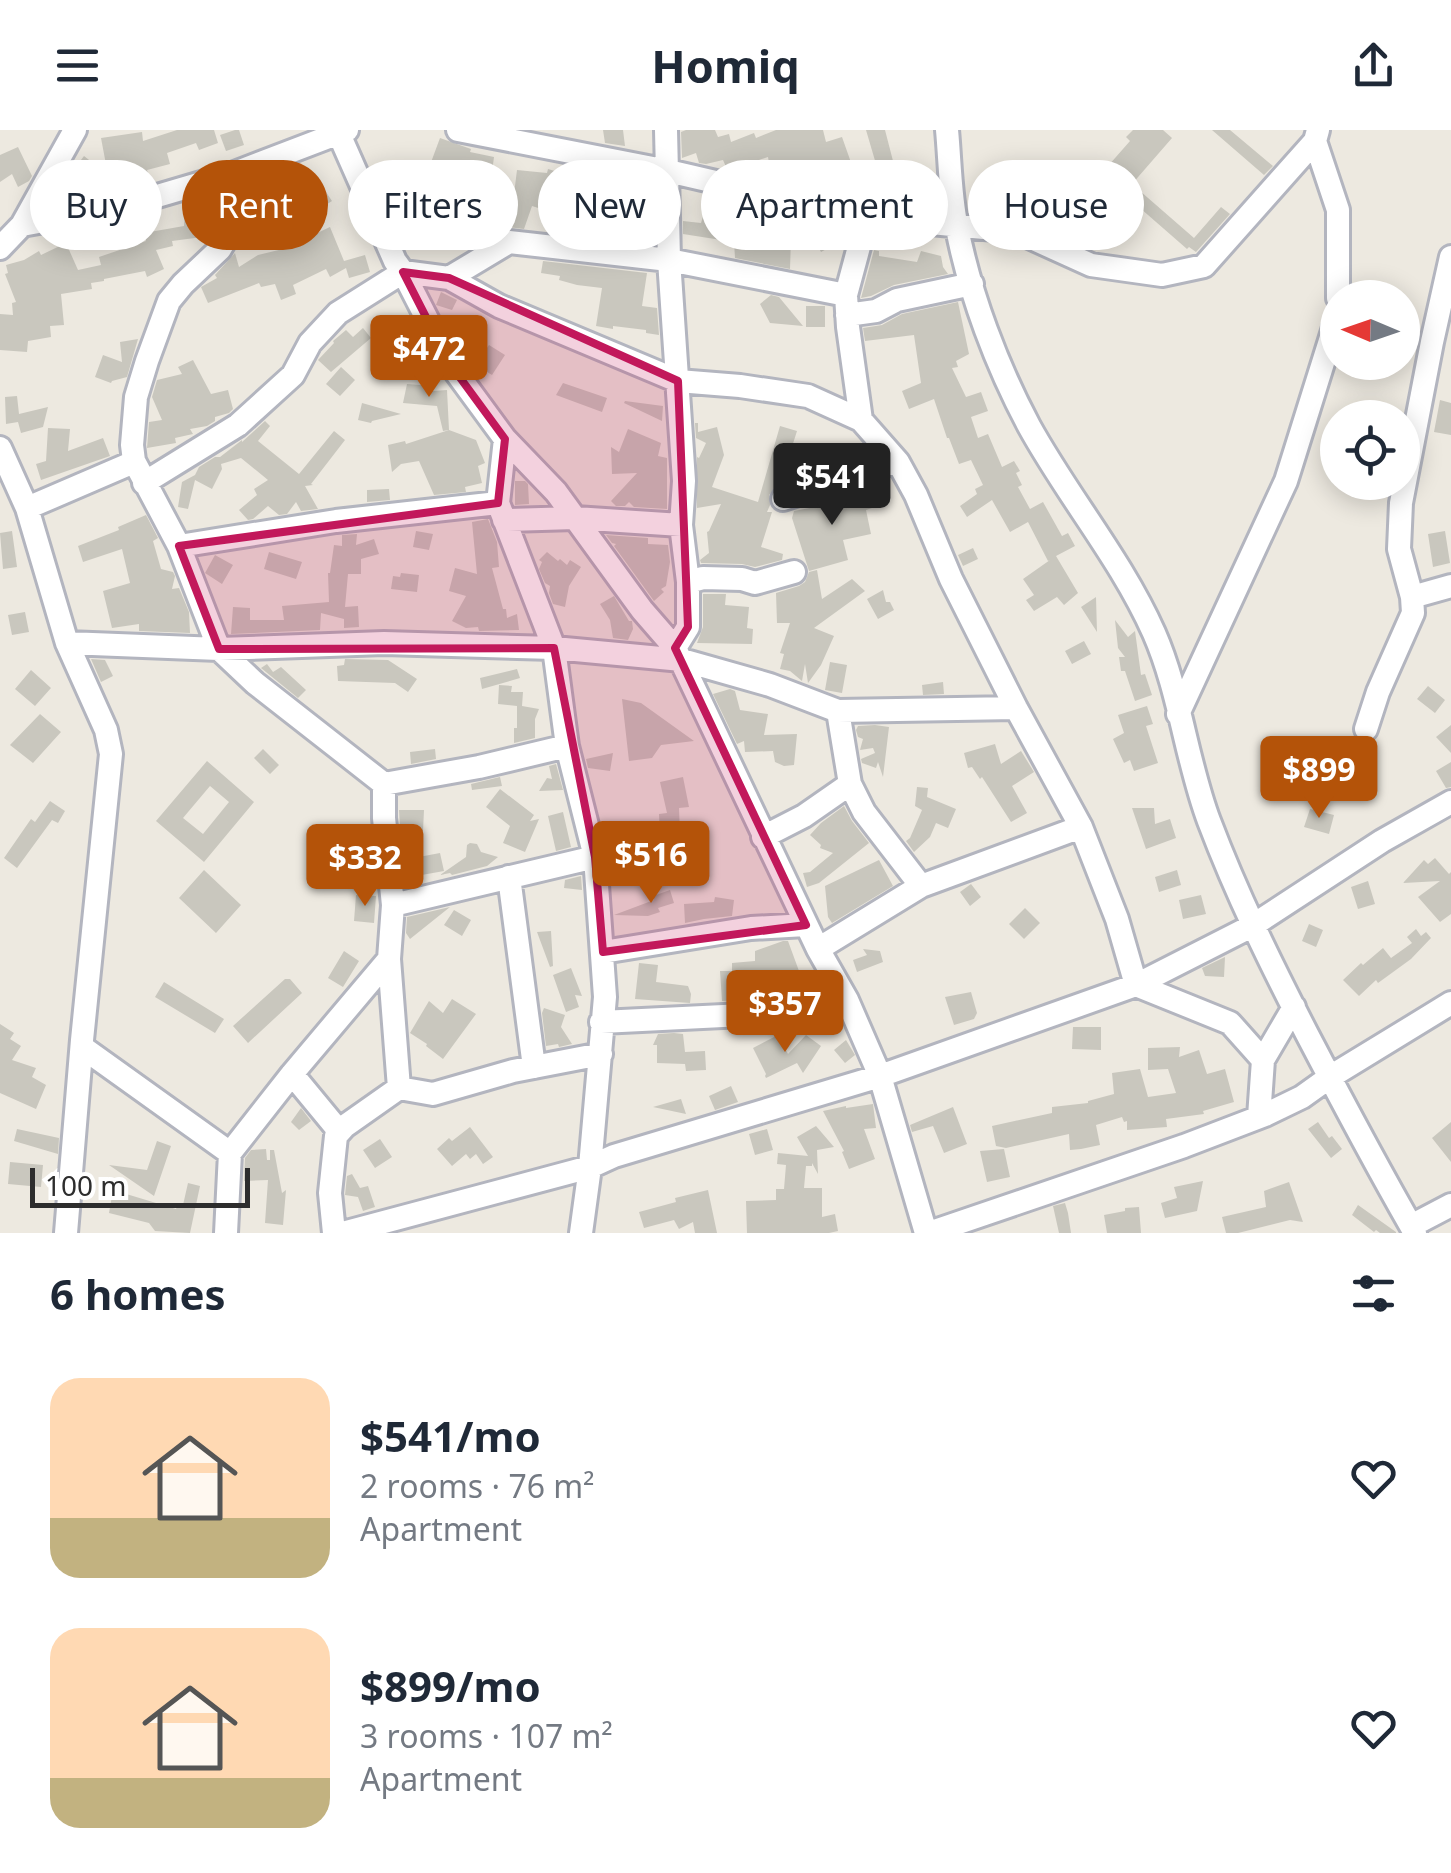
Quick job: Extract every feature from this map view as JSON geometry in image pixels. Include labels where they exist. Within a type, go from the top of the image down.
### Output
[{"type":"street","points":[[0,248],[22,224],[75,130]]},
{"type":"street","points":[[458,130],[616,160]]},
{"type":"street","points":[[666,130],[668,160]]},
{"type":"street","points":[[947,130],[956,227],[982,319],[1030,427],[1142,608],[1156,638],[1208,821],[1252,926],[1413,1230],[1447,1216]]},
{"type":"street","points":[[267,160],[334,133],[394,261],[404,272],[450,364],[505,439],[544,478],[678,654],[806,925],[847,1000],[880,1076],[927,1233],[1259,1117],[1302,1097],[1451,1003]]},
{"type":"street","points":[[948,226],[1016,231],[1092,265],[1162,275],[1204,266],[1316,136]]},
{"type":"street","points":[[1316,136],[1338,210],[1338,280]]},
{"type":"street","points":[[22,224],[120,207],[182,189]]},
{"type":"street","points":[[449,278],[508,242],[669,260],[876,310],[897,300],[972,284]]},
{"type":"street","points":[[219,250],[169,301],[134,410],[132,445],[139,473],[179,546],[219,649],[255,683],[384,784],[567,746]]},
{"type":"street","points":[[669,250],[688,582],[688,627],[678,654]]},
{"type":"street","points":[[860,250],[847,305],[861,420]]},
{"type":"street","points":[[1366,729],[1413,613],[1399,549],[1401,503],[1441,344],[1451,257]]},
{"type":"street","points":[[27,508],[139,473],[238,425],[293,375],[310,343],[338,313],[404,272],[449,278],[499,306],[678,382],[808,396],[861,420],[897,460],[950,578],[1081,827],[1117,919],[1136,985]]},
{"type":"street","points":[[1178,714],[1286,482],[1320,372]]},
{"type":"street","points":[[505,439],[501,512],[554,648],[567,746],[595,856],[605,998],[581,1233]]},
{"type":"street","points":[[0,448],[27,508],[67,643],[106,730],[110,754],[66,1233]]},
{"type":"street","points":[[782,498],[897,460]]},
{"type":"street","points":[[179,546],[336,520],[501,512],[682,525]]},
{"type":"street","points":[[688,582],[703,578],[742,579],[755,584],[794,572]]},
{"type":"street","points":[[1412,597],[1451,586]]},
{"type":"street","points":[[67,643],[219,649],[384,642],[678,654],[838,710],[1016,708]]},
{"type":"street","points":[[838,710],[850,784],[864,812],[921,886]]},
{"type":"street","points":[[384,784],[393,905],[389,959],[399,1088]]},
{"type":"street","points":[[764,837],[804,816],[850,784]]},
{"type":"street","points":[[343,1233],[590,1166],[880,1076],[1136,985],[1252,926],[1382,841],[1451,802]]},
{"type":"street","points":[[818,949],[921,886],[1081,827]]},
{"type":"street","points":[[393,905],[595,856]]},
{"type":"street","points":[[509,877],[534,1067]]},
{"type":"street","points":[[603,952],[750,928],[806,925]]},
{"type":"street","points":[[226,1233],[230,1153],[389,959]]},
{"type":"street","points":[[1136,985],[1230,1023],[1263,1060]]},
{"type":"street","points":[[601,1022],[784,1013],[847,1000]]},
{"type":"street","points":[[1259,1117],[1263,1060],[1294,1007]]},
{"type":"street","points":[[82,1047],[230,1153]]},
{"type":"street","points":[[338,1131],[399,1088],[432,1094],[601,1054]]},
{"type":"street","points":[[292,1074],[338,1131],[330,1192],[334,1233]]},
{"type":"highlighted area","points":[[403,272],[449,278],[678,381],[688,627],[675,648],[806,925],[603,952],[595,857],[554,648],[219,649],[179,546],[498,503],[505,439],[450,364]]},
{"type":"building","points":[[177,130],[214,130],[218,143],[199,150],[196,143],[167,153],[170,164],[162,166],[162,160],[105,160],[101,138],[142,132],[143,141]]},
{"type":"building","points":[[239,130],[244,145],[226,151],[220,135]]},
{"type":"building","points":[[603,130],[623,130],[625,146],[605,143]]},
{"type":"building","points":[[715,130],[718,137],[729,134],[731,142],[776,130],[823,130],[826,142],[842,137],[850,160],[768,157],[699,163],[696,153],[682,158],[681,132]]},
{"type":"building","points":[[866,130],[885,130],[893,160],[875,160]]},
{"type":"building","points":[[1133,130],[1163,130],[1172,138],[1144,170],[1144,160],[1113,160],[1130,141],[1126,137]]},
{"type":"building","points":[[1212,130],[1230,130],[1273,166],[1264,175]]},
{"type":"building","points":[[440,138],[471,149],[470,152],[494,157],[494,160],[432,160]]},
{"type":"building","points":[[18,147],[30,172],[29,181],[18,187],[12,174],[0,182],[0,155]]},
{"type":"building","points":[[518,170],[538,172],[538,208],[532,206],[524,229],[518,228]]},
{"type":"building","points":[[1144,194],[1194,238],[1221,207],[1230,214],[1196,252],[1187,249],[1144,212]]},
{"type":"building","points":[[683,221],[701,223],[701,237],[683,234]]},
{"type":"building","points":[[182,226],[182,240],[162,249],[162,230]]},
{"type":"building","points":[[328,228],[344,261],[365,255],[370,272],[349,278],[346,268],[330,277],[326,269],[293,285],[296,294],[281,300],[275,284],[261,287],[259,283],[208,303],[201,287],[217,278],[215,275],[235,253],[239,267],[258,255],[279,250],[328,250]]},
{"type":"building","points":[[51,250],[69,250],[78,270],[101,265],[99,257],[120,250],[156,250],[164,269],[147,277],[145,271],[104,279],[91,283],[92,289],[61,294],[64,325],[50,326],[51,337],[28,341],[27,352],[0,350],[0,314],[13,315],[12,303],[16,302],[5,274],[6,265],[39,251],[41,255]]},
{"type":"building","points":[[734,250],[791,250],[790,269],[735,258]]},
{"type":"building","points":[[874,250],[879,251],[879,256],[917,262],[921,251],[941,256],[948,274],[894,285],[861,298]]},
{"type":"building","points":[[543,261],[647,273],[642,306],[657,308],[659,335],[646,330],[596,326],[602,288],[577,285],[559,280],[560,276],[541,273]]},
{"type":"building","points":[[441,292],[457,300],[452,310],[436,305]]},
{"type":"building","points":[[771,295],[779,297],[803,326],[770,323],[760,304]]},
{"type":"building","points":[[958,302],[969,354],[956,361],[958,367],[952,368],[966,397],[981,392],[988,411],[971,417],[978,438],[988,434],[1002,467],[1014,461],[1020,471],[1016,473],[1022,485],[1018,487],[1030,509],[1043,502],[1062,536],[1068,533],[1075,546],[1056,556],[1078,593],[1064,605],[1057,597],[1034,611],[1026,600],[1034,595],[1023,579],[1050,560],[1028,522],[1010,532],[992,500],[967,517],[960,506],[983,485],[971,460],[959,464],[934,399],[909,409],[902,391],[921,383],[914,335],[865,341],[863,328],[882,325],[902,314]]},
{"type":"building","points":[[806,306],[825,306],[825,327],[806,327]]},
{"type":"building","points":[[452,320],[487,348],[489,345],[505,355],[492,375],[462,355],[447,325]]},
{"type":"building","points":[[363,328],[371,338],[331,372],[318,360],[346,330],[353,337]]},
{"type":"building","points":[[138,339],[127,377],[111,383],[95,377],[103,355],[122,362],[120,342]]},
{"type":"building","points":[[193,360],[211,394],[228,390],[233,409],[215,417],[207,426],[190,429],[193,434],[175,438],[176,443],[147,448],[149,422],[162,420],[152,397],[157,380],[182,374],[178,367]]},
{"type":"building","points":[[341,367],[355,380],[340,396],[326,384]]},
{"type":"building","points":[[563,383],[607,398],[602,412],[556,395]]},
{"type":"building","points":[[407,384],[433,386],[433,391],[447,390],[449,430],[443,431],[437,406],[403,403]]},
{"type":"building","points":[[17,396],[19,414],[48,407],[43,427],[21,433],[18,422],[6,424],[5,397]]},
{"type":"building","points":[[1440,400],[1451,403],[1451,435],[1434,432]]},
{"type":"building","points":[[362,403],[401,414],[371,423],[358,420]]},
{"type":"building","points":[[624,403],[663,406],[662,421]]},
{"type":"building","points":[[265,421],[270,426],[258,441],[299,474],[334,431],[345,440],[313,485],[305,486],[318,509],[301,511],[296,502],[287,514],[279,515],[268,506],[248,520],[239,510],[257,495],[254,489],[268,480],[241,458],[221,464],[212,489],[195,480],[188,509],[178,507],[182,482],[195,475],[199,467],[242,442]]},
{"type":"building","points":[[695,423],[698,432],[717,427],[724,455],[712,487],[758,502],[780,426],[797,431],[782,478],[769,495],[767,512],[772,512],[761,547],[783,554],[782,560],[755,567],[701,563],[709,553],[707,532],[721,504],[697,508],[697,457],[706,443],[696,438]]},
{"type":"building","points":[[48,428],[70,429],[68,451],[103,438],[110,456],[41,480],[36,464],[46,461]]},
{"type":"building","points":[[628,429],[661,443],[658,456],[667,458],[667,509],[634,507],[629,502],[616,506],[611,501],[637,473],[612,474],[611,447],[619,452]]},
{"type":"building","points":[[449,430],[476,440],[485,463],[478,466],[482,483],[465,487],[466,492],[434,495],[419,461],[401,464],[392,472],[388,445],[405,441],[406,444]]},
{"type":"building","points":[[827,448],[845,451],[856,459],[823,470]]},
{"type":"building","points":[[515,481],[528,484],[529,504],[515,505]]},
{"type":"building","points":[[865,487],[872,508],[866,510],[871,534],[843,540],[848,560],[809,571],[792,518],[794,511],[820,506],[819,503]]},
{"type":"building","points":[[389,489],[390,500],[367,502],[367,490]]},
{"type":"building","points":[[146,515],[158,538],[153,541],[161,569],[173,572],[172,589],[179,588],[189,612],[190,633],[139,631],[139,624],[112,628],[103,591],[130,583],[122,549],[83,562],[78,546]]},
{"type":"building","points":[[488,519],[497,542],[499,567],[492,568],[503,609],[507,618],[517,614],[519,630],[479,631],[478,627],[466,628],[452,621],[466,596],[449,591],[455,568],[477,574],[472,522]]},
{"type":"building","points":[[12,531],[17,567],[3,569],[0,533]]},
{"type":"building","points":[[416,531],[433,534],[429,550],[413,547]]},
{"type":"building","points":[[1445,531],[1450,563],[1433,567],[1428,534]]},
{"type":"building","points":[[357,534],[356,545],[374,539],[379,554],[361,559],[361,574],[348,574],[345,607],[358,606],[359,627],[344,628],[344,619],[321,613],[320,630],[231,634],[233,607],[250,608],[250,620],[284,620],[282,606],[329,602],[328,573],[334,545],[342,546],[342,535]]},
{"type":"building","points":[[606,535],[648,538],[648,544],[668,545],[666,586],[654,601],[616,544]]},
{"type":"building","points":[[973,548],[978,559],[963,566],[958,555]]},
{"type":"building","points":[[269,552],[302,562],[296,579],[264,569]]},
{"type":"building","points":[[547,552],[567,565],[570,560],[581,567],[569,586],[565,607],[553,604],[550,586],[539,569],[539,560]]},
{"type":"building","points":[[215,555],[233,565],[222,584],[205,573]]},
{"type":"building","points":[[817,570],[822,599],[852,579],[865,591],[814,628],[834,636],[808,683],[805,664],[802,681],[790,671],[780,669],[784,654],[780,653],[790,623],[777,623],[776,593],[799,586],[809,572]]},
{"type":"building","points":[[401,573],[419,575],[417,592],[391,589],[393,576],[400,577]]},
{"type":"building","points":[[883,590],[886,602],[894,610],[878,619],[867,599]]},
{"type":"building","points":[[703,594],[726,594],[725,605],[749,607],[747,628],[753,629],[752,644],[697,643],[703,627]]},
{"type":"building","points":[[614,596],[632,621],[628,640],[613,638],[610,620],[600,604]]},
{"type":"building","points":[[1096,597],[1097,632],[1081,607]]},
{"type":"building","points":[[25,612],[29,632],[12,635],[8,615]]},
{"type":"building","points":[[1115,620],[1128,637],[1135,631],[1141,675],[1145,674],[1152,695],[1135,701],[1125,671],[1121,671],[1119,657],[1125,657],[1118,648]]},
{"type":"building","points":[[1084,641],[1091,654],[1072,664],[1065,651]]},
{"type":"building","points":[[91,659],[105,660],[113,676],[101,682]]},
{"type":"building","points":[[345,659],[388,660],[417,679],[408,692],[395,683],[338,681],[337,666],[344,665]]},
{"type":"building","points":[[830,662],[847,665],[842,693],[825,690]]},
{"type":"building","points":[[267,664],[273,672],[281,667],[306,690],[298,698],[261,668]]},
{"type":"building","points":[[517,669],[520,678],[482,689],[480,678]]},
{"type":"building","points":[[31,670],[51,688],[35,706],[15,689]]},
{"type":"building","points":[[943,682],[944,694],[923,695],[922,685]]},
{"type":"building","points":[[499,685],[512,686],[511,692],[523,692],[522,706],[539,709],[535,738],[514,743],[517,706],[498,704]]},
{"type":"building","points":[[1428,686],[1445,700],[1435,713],[1417,699]]},
{"type":"building","points":[[735,691],[740,710],[768,714],[764,735],[797,734],[794,765],[775,762],[773,751],[745,752],[744,741],[737,744],[713,694]]},
{"type":"building","points":[[622,699],[641,703],[694,741],[661,745],[652,758],[629,761]]},
{"type":"building","points":[[1147,706],[1153,724],[1146,726],[1158,763],[1134,771],[1130,760],[1124,763],[1113,739],[1124,733],[1118,715]]},
{"type":"building","points":[[40,714],[61,732],[33,763],[10,745]]},
{"type":"building","points":[[1451,725],[1451,753],[1436,737]]},
{"type":"building","points":[[858,726],[889,727],[883,777],[878,762],[876,768],[862,763],[861,759],[875,753],[873,748],[860,750],[863,739],[856,730]]},
{"type":"building","points":[[995,744],[1001,764],[1021,751],[1034,772],[1012,786],[1027,813],[1011,822],[982,777],[972,767],[968,768],[964,753]]},
{"type":"building","points":[[263,749],[279,765],[270,774],[254,758]]},
{"type":"building","points":[[435,749],[436,759],[411,764],[410,752]]},
{"type":"building","points":[[613,753],[610,771],[588,768],[586,759]]},
{"type":"building","points":[[207,761],[254,802],[204,862],[156,821]],"holes":[[[210,786],[229,802],[203,834],[183,818]]]},
{"type":"building","points":[[1451,762],[1451,787],[1446,788],[1436,771]]},
{"type":"building","points":[[556,764],[563,790],[539,791],[547,778],[552,779],[549,766]]},
{"type":"building","points":[[500,777],[502,786],[472,790],[471,784]]},
{"type":"building","points":[[683,777],[689,807],[679,808],[680,835],[660,836],[659,814],[667,813],[660,782]]},
{"type":"building","points":[[917,787],[928,788],[927,797],[956,809],[948,828],[936,823],[930,837],[914,852],[906,841],[922,810],[915,806]]},
{"type":"building","points":[[500,789],[534,815],[530,821],[539,819],[525,852],[503,843],[510,826],[486,807]]},
{"type":"building","points":[[50,801],[65,811],[58,823],[52,820],[17,868],[4,858],[31,819],[35,822]]},
{"type":"building","points":[[844,806],[869,843],[819,883],[807,887],[803,873],[810,872],[833,853],[820,848],[810,835]]},
{"type":"building","points":[[1132,808],[1154,808],[1155,824],[1170,819],[1176,838],[1146,849]]},
{"type":"building","points":[[1310,809],[1334,815],[1329,834],[1304,827]]},
{"type":"building","points":[[399,810],[424,810],[423,831],[402,830]]},
{"type":"building","points":[[563,812],[571,847],[556,851],[548,816]]},
{"type":"building","points":[[470,843],[477,844],[481,852],[498,857],[487,866],[440,875],[466,857]]},
{"type":"building","points":[[440,853],[444,871],[405,878],[403,860]]},
{"type":"building","points":[[1435,858],[1451,872],[1451,914],[1440,922],[1418,897],[1440,881],[1403,883],[1424,860],[1428,864]]},
{"type":"building","points":[[879,860],[893,886],[832,923],[825,886]]},
{"type":"building","points":[[204,870],[241,905],[216,933],[179,898]]},
{"type":"building","points":[[1177,870],[1181,885],[1159,892],[1155,877]]},
{"type":"building","points":[[581,876],[582,890],[564,888],[565,880]]},
{"type":"building","points":[[1368,881],[1375,904],[1358,909],[1351,887]]},
{"type":"building","points":[[971,884],[981,897],[970,906],[960,892]]},
{"type":"building","points":[[670,890],[674,903],[658,908],[660,912],[648,916],[614,915],[654,900],[653,896]]},
{"type":"building","points":[[356,895],[376,896],[374,923],[354,921]]},
{"type":"building","points":[[1201,895],[1206,914],[1183,919],[1179,900]]},
{"type":"building","points":[[715,897],[734,900],[732,916],[685,923],[684,904],[714,902]]},
{"type":"building","points":[[450,907],[410,939],[406,933],[407,917]]},
{"type":"building","points":[[1025,908],[1040,923],[1024,939],[1009,924]]},
{"type":"building","points":[[454,910],[471,920],[462,936],[444,925]]},
{"type":"building","points":[[1309,924],[1323,930],[1316,947],[1302,941]]},
{"type":"building","points":[[1416,929],[1421,936],[1426,932],[1431,938],[1411,959],[1378,983],[1376,980],[1359,996],[1343,980],[1383,948],[1391,958],[1412,943],[1407,937]]},
{"type":"building","points":[[551,931],[553,966],[550,967],[537,932]]},
{"type":"building","points":[[788,941],[799,971],[808,970],[810,989],[821,985],[824,989],[782,998],[722,1001],[720,971],[732,971],[732,963],[755,961],[755,951]]},
{"type":"building","points":[[863,949],[880,951],[883,962],[857,972],[853,960],[867,955]]},
{"type":"building","points":[[344,951],[359,961],[343,987],[328,978]]},
{"type":"building","points":[[1225,957],[1224,977],[1205,976],[1202,968]]},
{"type":"building","points":[[639,963],[658,965],[656,982],[688,986],[690,1003],[635,999]]},
{"type":"building","points":[[571,968],[582,996],[575,995],[579,1007],[566,1012],[553,975]]},
{"type":"building","points":[[285,979],[290,979],[302,993],[248,1043],[233,1026]]},
{"type":"building","points":[[164,982],[224,1019],[215,1033],[155,997]]},
{"type":"building","points":[[971,992],[977,1013],[974,1019],[954,1025],[945,997]]},
{"type":"building","points":[[452,999],[476,1014],[443,1059],[410,1033],[429,1001],[443,1013]]},
{"type":"building","points":[[544,1008],[565,1015],[561,1027],[572,1044],[546,1046]]},
{"type":"building","points":[[0,1024],[14,1033],[10,1039],[21,1046],[12,1060],[36,1068],[32,1077],[46,1085],[36,1109],[0,1093]]},
{"type":"building","points":[[1073,1027],[1101,1027],[1101,1050],[1072,1049]]},
{"type":"building","points":[[658,1034],[683,1034],[685,1052],[705,1051],[706,1070],[686,1071],[685,1064],[657,1063],[657,1045],[653,1045]]},
{"type":"building","points":[[778,1035],[788,1054],[806,1035],[821,1046],[803,1073],[797,1063],[766,1078],[753,1048]]},
{"type":"building","points":[[846,1040],[855,1055],[845,1063],[834,1050]]},
{"type":"building","points":[[1180,1047],[1179,1057],[1199,1050],[1207,1074],[1225,1069],[1234,1102],[1203,1111],[1204,1114],[1166,1119],[1167,1127],[1127,1130],[1127,1121],[1122,1117],[1096,1125],[1100,1145],[1081,1149],[1070,1150],[1069,1134],[1006,1148],[996,1146],[992,1126],[1052,1113],[1052,1107],[1088,1103],[1114,1094],[1112,1073],[1140,1069],[1148,1097],[1176,1093],[1168,1069],[1148,1070],[1148,1048]]},
{"type":"building","points":[[731,1086],[738,1102],[715,1110],[709,1096]]},
{"type":"building","points":[[681,1099],[686,1114],[653,1107]]},
{"type":"building","points":[[873,1104],[876,1128],[864,1129],[875,1159],[849,1169],[823,1111]]},
{"type":"building","points":[[953,1107],[967,1144],[944,1153],[933,1126],[912,1132],[910,1125]]},
{"type":"building","points":[[301,1108],[311,1121],[299,1130],[291,1122]]},
{"type":"building","points":[[1318,1122],[1342,1149],[1331,1158],[1308,1129]]},
{"type":"building","points":[[1451,1122],[1451,1162],[1432,1138]]},
{"type":"building","points":[[816,1126],[834,1147],[817,1150],[818,1174],[812,1163],[806,1166],[804,1188],[822,1188],[822,1217],[835,1214],[838,1231],[747,1233],[746,1201],[776,1200],[776,1189],[784,1189],[786,1165],[777,1164],[778,1153],[808,1156],[797,1137]]},
{"type":"building","points":[[470,1127],[493,1157],[483,1164],[476,1154],[470,1159],[466,1154],[452,1166],[437,1149]]},
{"type":"building","points":[[17,1129],[59,1138],[58,1154],[14,1141]]},
{"type":"building","points":[[767,1129],[773,1150],[755,1155],[749,1134]]},
{"type":"building","points":[[380,1139],[392,1157],[375,1168],[363,1150]]},
{"type":"building","points":[[157,1141],[171,1146],[154,1196],[109,1165],[147,1170]]},
{"type":"building","points":[[266,1149],[267,1160],[270,1150],[274,1150],[282,1193],[286,1190],[283,1225],[265,1223],[268,1180],[244,1181],[245,1158],[251,1150]]},
{"type":"building","points":[[1004,1149],[1010,1177],[987,1182],[980,1151]]},
{"type":"building","points":[[10,1162],[43,1165],[41,1187],[8,1184]]},
{"type":"building","points":[[352,1174],[360,1188],[368,1186],[375,1207],[363,1211],[358,1197],[345,1195],[347,1176]]},
{"type":"building","points":[[1203,1181],[1197,1211],[1165,1218],[1161,1203],[1177,1198],[1174,1187]]},
{"type":"building","points":[[1289,1182],[1303,1222],[1290,1220],[1226,1233],[1222,1217],[1266,1207],[1264,1191]]},
{"type":"building","points":[[188,1183],[200,1186],[190,1233],[155,1231],[149,1223],[109,1213],[113,1190],[176,1209],[178,1204],[183,1205]]},
{"type":"building","points":[[708,1190],[717,1233],[695,1233],[693,1222],[679,1229],[674,1220],[644,1228],[639,1212]]},
{"type":"building","points":[[1065,1203],[1071,1233],[1059,1233],[1053,1206]]},
{"type":"building","points":[[1358,1205],[1396,1233],[1374,1232],[1352,1215]]},
{"type":"building","points":[[1139,1207],[1141,1233],[1107,1233],[1104,1215]]}]
